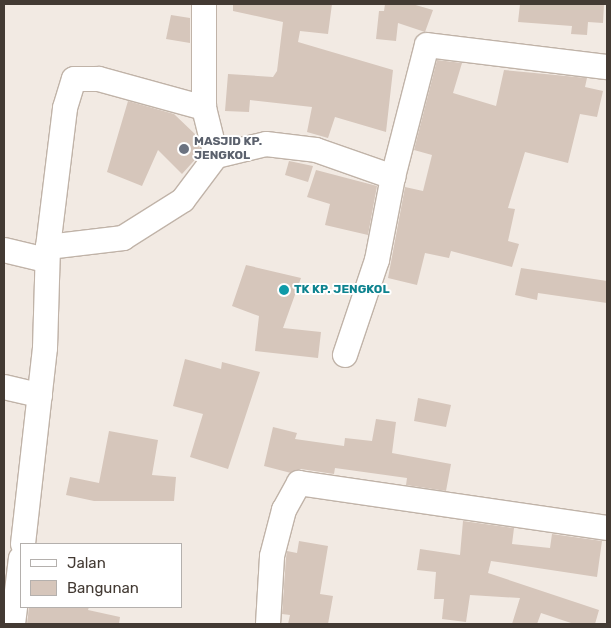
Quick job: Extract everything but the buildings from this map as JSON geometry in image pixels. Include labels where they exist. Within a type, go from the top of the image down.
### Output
[{"type":"street","points":[[204,4],[204,108],[216,156]]},
{"type":"street","points":[[345,356],[377,260],[393,177],[427,46],[607,67]]},
{"type":"street","points":[[23,543],[46,348],[47,253],[65,108],[74,78],[99,79],[204,108]]},
{"type":"street","points":[[4,250],[47,253],[123,238],[183,200],[216,156],[266,144],[286,144],[393,177]]},
{"type":"street","points":[[4,387],[40,395]]},
{"type":"street","points":[[268,624],[272,556],[284,510],[299,483],[607,528]]},
{"type":"street","points":[[13,624],[20,566]]},
{"type":"place","name":"MASJID KP. JENGKOL","points":[[184,149]]},
{"type":"place","name":"TK KP. JENGKOL","points":[[284,290]]}]
